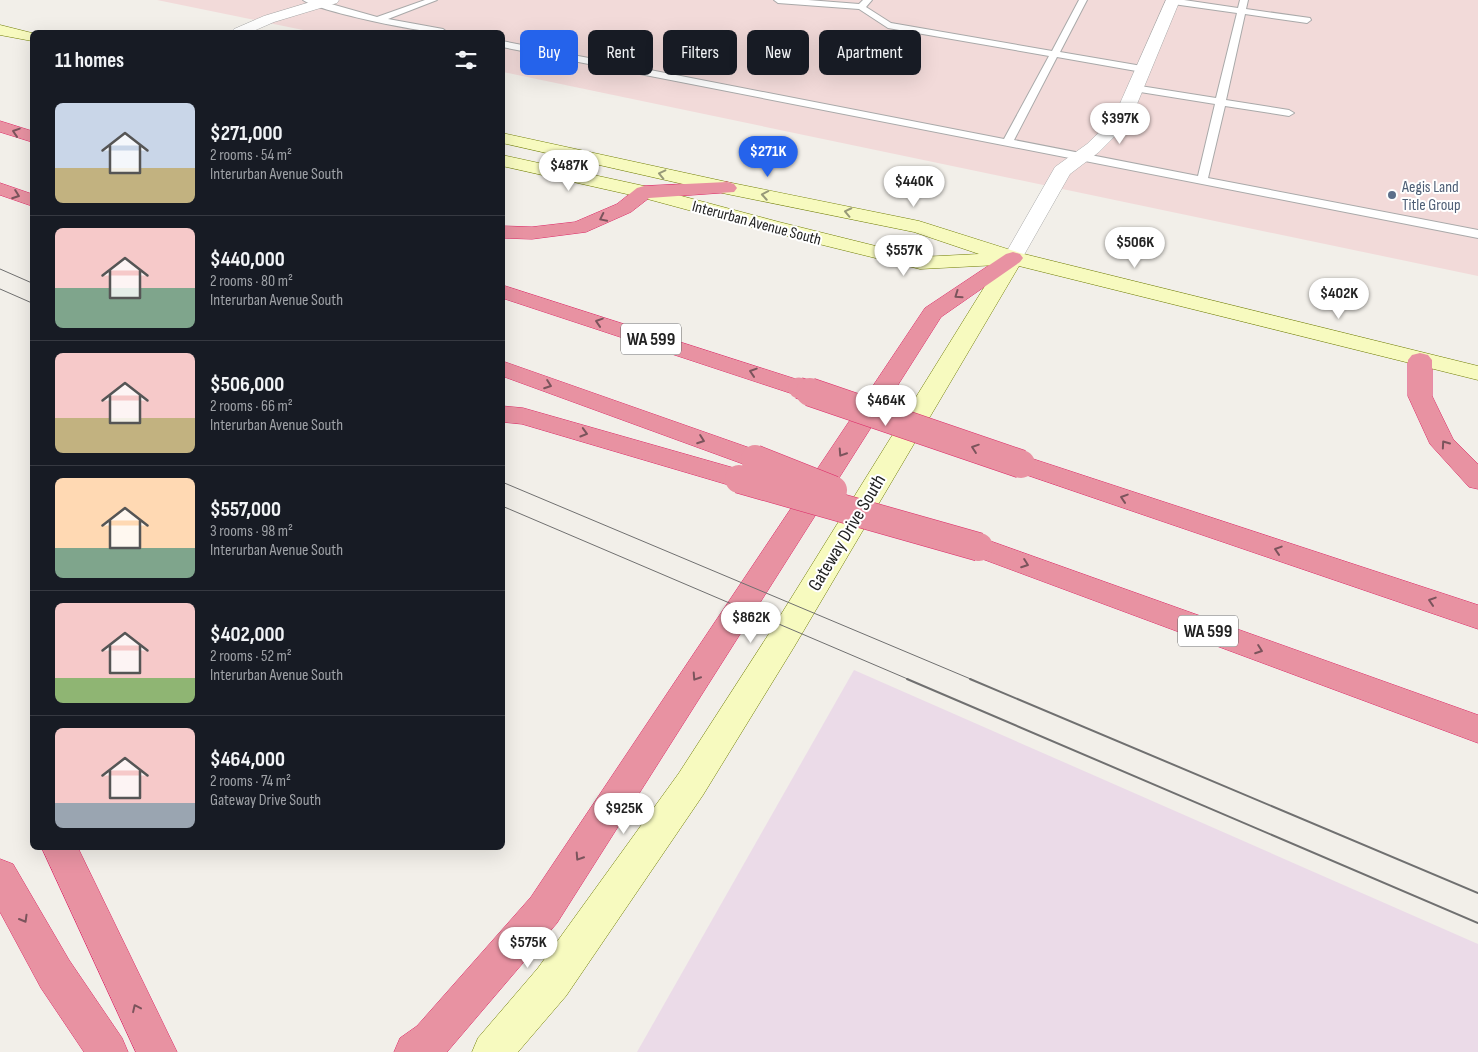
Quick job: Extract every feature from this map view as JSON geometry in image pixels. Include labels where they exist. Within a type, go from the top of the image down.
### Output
[{"type":"highway","points":[[0,113],[30,121]]},
{"type":"highway","points":[[0,126],[30,136]]},
{"type":"highway","points":[[505,232],[532,233],[579,228],[624,208],[644,192],[727,188]]},
{"type":"highway","points":[[0,189],[30,199]]},
{"type":"highway","points":[[414,1052],[431,1040],[544,910],[933,313],[1013,258]]},
{"type":"highway","name":"WA 599","points":[[505,291],[1478,617]]},
{"type":"highway","points":[[1420,360],[1420,396],[1443,444],[1478,480]]},
{"type":"highway","points":[[505,369],[747,469]]},
{"type":"highway","points":[[505,414],[523,416],[747,469]]},
{"type":"highway","name":"WA 599","points":[[747,469],[979,547],[1478,729]]},
{"type":"highway","points":[[61,850],[157,1052]]},
{"type":"highway","points":[[0,876],[55,974],[108,1052]]},
{"type":"main road","points":[[0,30],[30,37]]},
{"type":"main road","name":"Interurban Avenue South","points":[[505,139],[727,188],[920,227],[1013,258],[1420,360],[1478,372]]},
{"type":"main road","name":"Interurban Avenue South","points":[[505,161],[644,192],[773,227],[920,263],[1013,258]]},
{"type":"main road","name":"Gateway Drive South","points":[[492,1052],[552,982],[691,784],[1013,258]]},
{"type":"street","points":[[244,30],[320,1]]},
{"type":"street","name":"Gateway Drive South","points":[[1013,258],[1062,171],[1094,148],[1121,121],[1173,1]]},
{"type":"lane","points":[[376,20],[433,0]]},
{"type":"lane","points":[[778,0],[864,3],[888,25],[1142,69]]},
{"type":"lane","points":[[1007,143],[1083,0]]},
{"type":"lane","points":[[1202,180],[1244,0]]},
{"type":"lane","points":[[320,1],[376,20],[432,30]]},
{"type":"lane","points":[[1173,1],[1307,20]]},
{"type":"lane","points":[[505,45],[1478,234]]},
{"type":"lane","points":[[1134,88],[1289,113]]},
{"type":"shaded area","points":[[157,0],[1478,0],[1478,276],[505,72],[505,30],[303,30]]},
{"type":"shaded area","points":[[854,670],[1478,944],[1478,1052],[637,1052]]},
{"type":"tram line","points":[[0,269],[30,282]]},
{"type":"tram line","points":[[0,289],[30,302]]},
{"type":"tram line","points":[[505,483],[973,680]]},
{"type":"tram line","points":[[505,507],[910,680]]},
{"type":"tram line","points":[[907,679],[1478,923]]},
{"type":"tram line","points":[[970,679],[1478,893]]},
{"type":"place","name":"Aegis Land Title Group","points":[[1392,195]]}]
